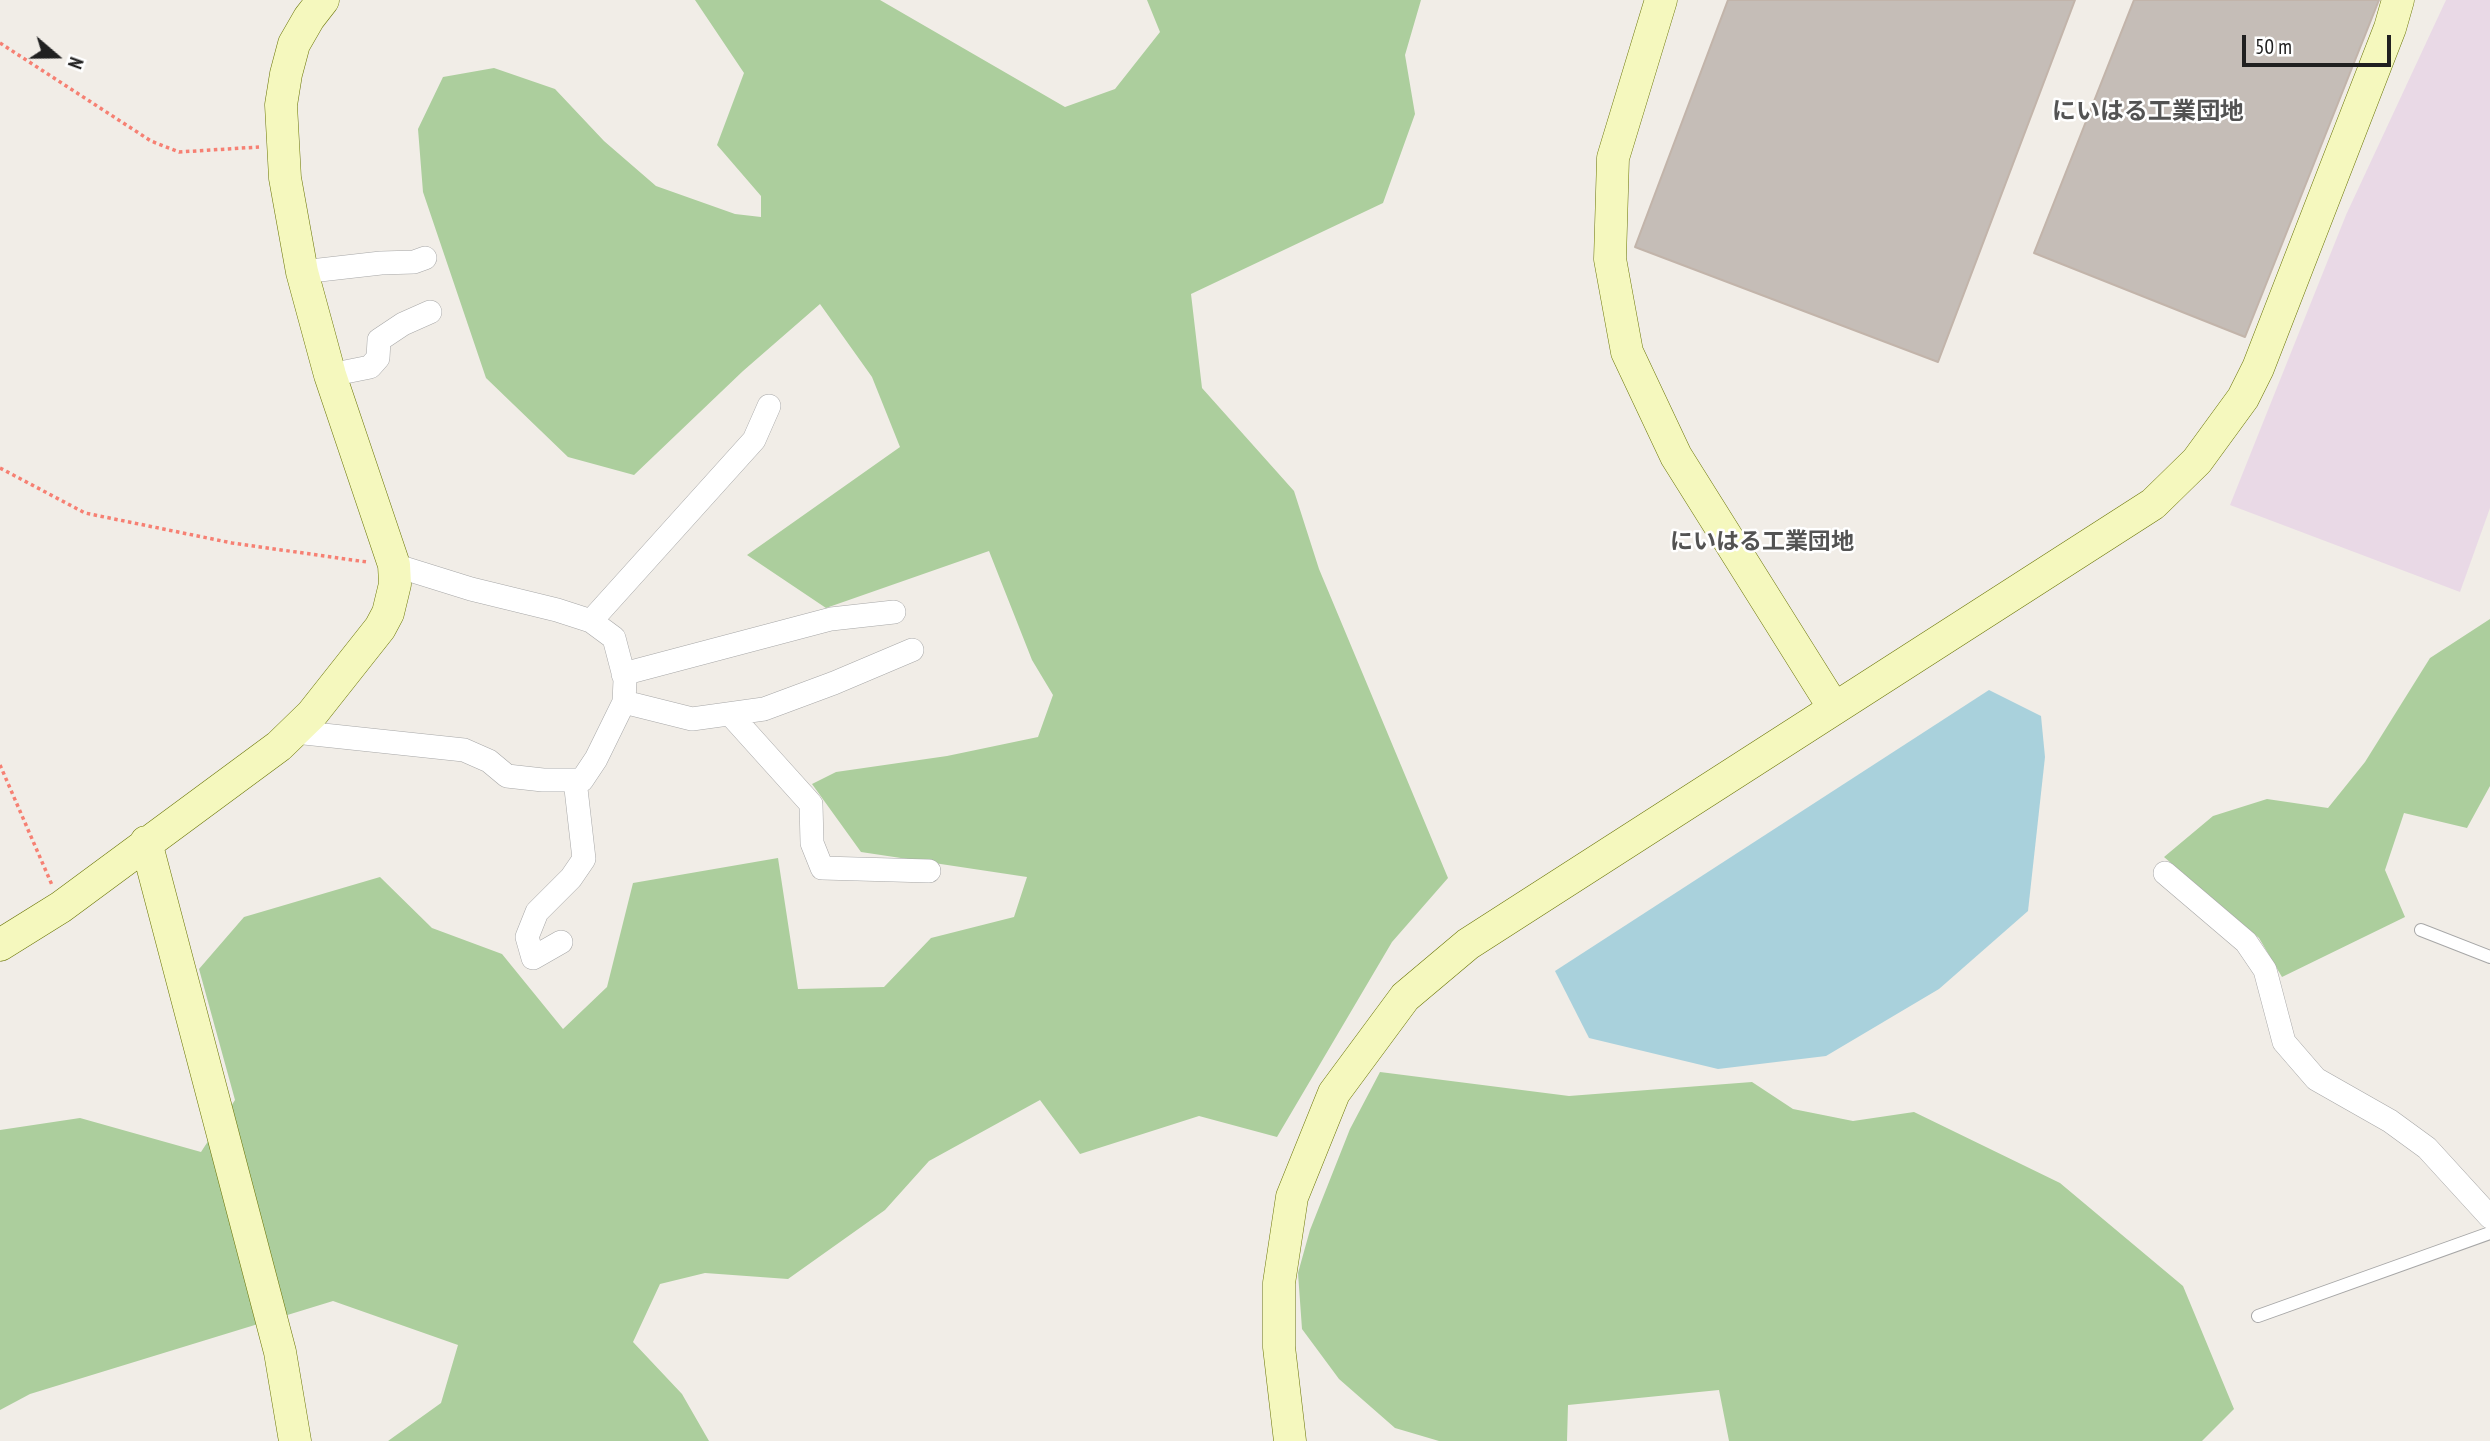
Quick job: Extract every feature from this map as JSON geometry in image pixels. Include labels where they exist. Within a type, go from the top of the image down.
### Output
[{"type":"street","points":[[0,945],[61,906],[295,732],[380,628],[393,596],[394,565],[330,375],[302,272],[285,178],[281,104],[285,74],[295,44],[309,18],[323,0]]},
{"type":"street","points":[[1661,0],[1613,158],[1610,259],[1627,352],[1676,456],[1835,708]]},
{"type":"street","points":[[1290,1441],[1279,1348],[1279,1283],[1292,1197],[1334,1093],[1397,1008],[1468,944],[2153,504],[2197,461],[2243,398],[2259,368],[2385,41],[2398,0]]},
{"type":"street","points":[[302,272],[414,262],[425,258]]},
{"type":"street","points":[[330,375],[370,367],[379,358],[379,340],[403,324],[430,312]]},
{"type":"street","points":[[591,621],[754,440],[769,406]]},
{"type":"street","points":[[295,732],[464,750],[489,761],[507,776],[543,780],[582,780],[596,759],[624,702],[623,674],[614,638],[591,621],[394,565]]},
{"type":"street","points":[[623,674],[831,620],[894,611]]},
{"type":"street","points":[[624,702],[692,719],[764,709],[912,650]]},
{"type":"street","points":[[730,714],[811,804],[812,843],[822,868],[929,871]]},
{"type":"street","points":[[561,942],[533,958],[527,937],[537,912],[571,878],[583,859],[575,780]]},
{"type":"street","points":[[146,842],[280,1352],[295,1441]]},
{"type":"street","points":[[2165,873],[2246,942],[2265,970],[2284,1042],[2316,1079],[2390,1121],[2427,1148],[2490,1217]]},
{"type":"lane","points":[[2421,930],[2490,957]]},
{"type":"lane","points":[[2258,1316],[2490,1233]]},
{"type":"path","points":[[0,43],[151,141],[179,152],[282,145]]},
{"type":"path","points":[[0,468],[85,513],[232,544],[394,565]]},
{"type":"path","points":[[0,765],[61,906]]},
{"type":"shaded area","points":[[2446,0],[2490,0],[2490,508],[2460,592],[2230,505],[2346,215]]},
{"type":"green space","points":[[695,0],[880,0],[1065,107],[1115,89],[1160,32],[1147,0],[1421,0],[1405,55],[1415,114],[1383,203],[1191,294],[1202,388],[1294,491],[1319,569],[1448,878],[1392,942],[1277,1137],[1199,1116],[1080,1154],[1040,1100],[929,1161],[885,1210],[788,1279],[705,1273],[660,1284],[633,1342],[682,1394],[709,1441],[388,1441],[441,1403],[458,1345],[333,1301],[30,1394],[0,1410],[0,1130],[80,1118],[201,1152],[235,1100],[199,969],[244,917],[380,877],[432,928],[502,954],[563,1029],[607,987],[633,883],[778,858],[798,989],[884,987],[931,938],[1014,917],[1027,877],[861,852],[812,784],[836,772],[947,756],[1038,737],[1053,695],[1032,660],[989,551],[826,608],[747,555],[900,447],[872,377],[820,304],[743,371],[634,475],[568,457],[486,378],[423,192],[418,129],[443,77],[494,68],[555,89],[604,141],[656,186],[735,214],[761,217],[761,196],[717,145],[744,73]]},
{"type":"green space","points":[[2490,619],[2490,786],[2467,828],[2404,813],[2385,870],[2405,917],[2282,977],[2259,938],[2164,857],[2213,816],[2267,799],[2328,808],[2365,762],[2430,658]]},
{"type":"green space","points":[[1380,1072],[1569,1096],[1752,1082],[1793,1109],[1853,1121],[1914,1112],[2060,1183],[2183,1286],[2234,1409],[2202,1441],[1729,1441],[1719,1390],[1568,1405],[1567,1441],[1439,1441],[1395,1428],[1339,1379],[1302,1329],[1298,1273],[1310,1230],[1350,1129]]},
{"type":"water","points":[[1989,690],[2041,716],[2045,757],[2028,911],[1939,989],[1826,1056],[1718,1069],[1589,1038],[1555,971]]},
{"type":"building","points":[[1728,0],[2075,0],[1938,362],[1635,247]]},
{"type":"building","points":[[2134,0],[2379,0],[2245,337],[2034,253]]},
{"type":"district","name":"にいはる工業団地","points":[[2148,112]]},
{"type":"district","name":"にいはる工業団地","points":[[1762,542]]}]
